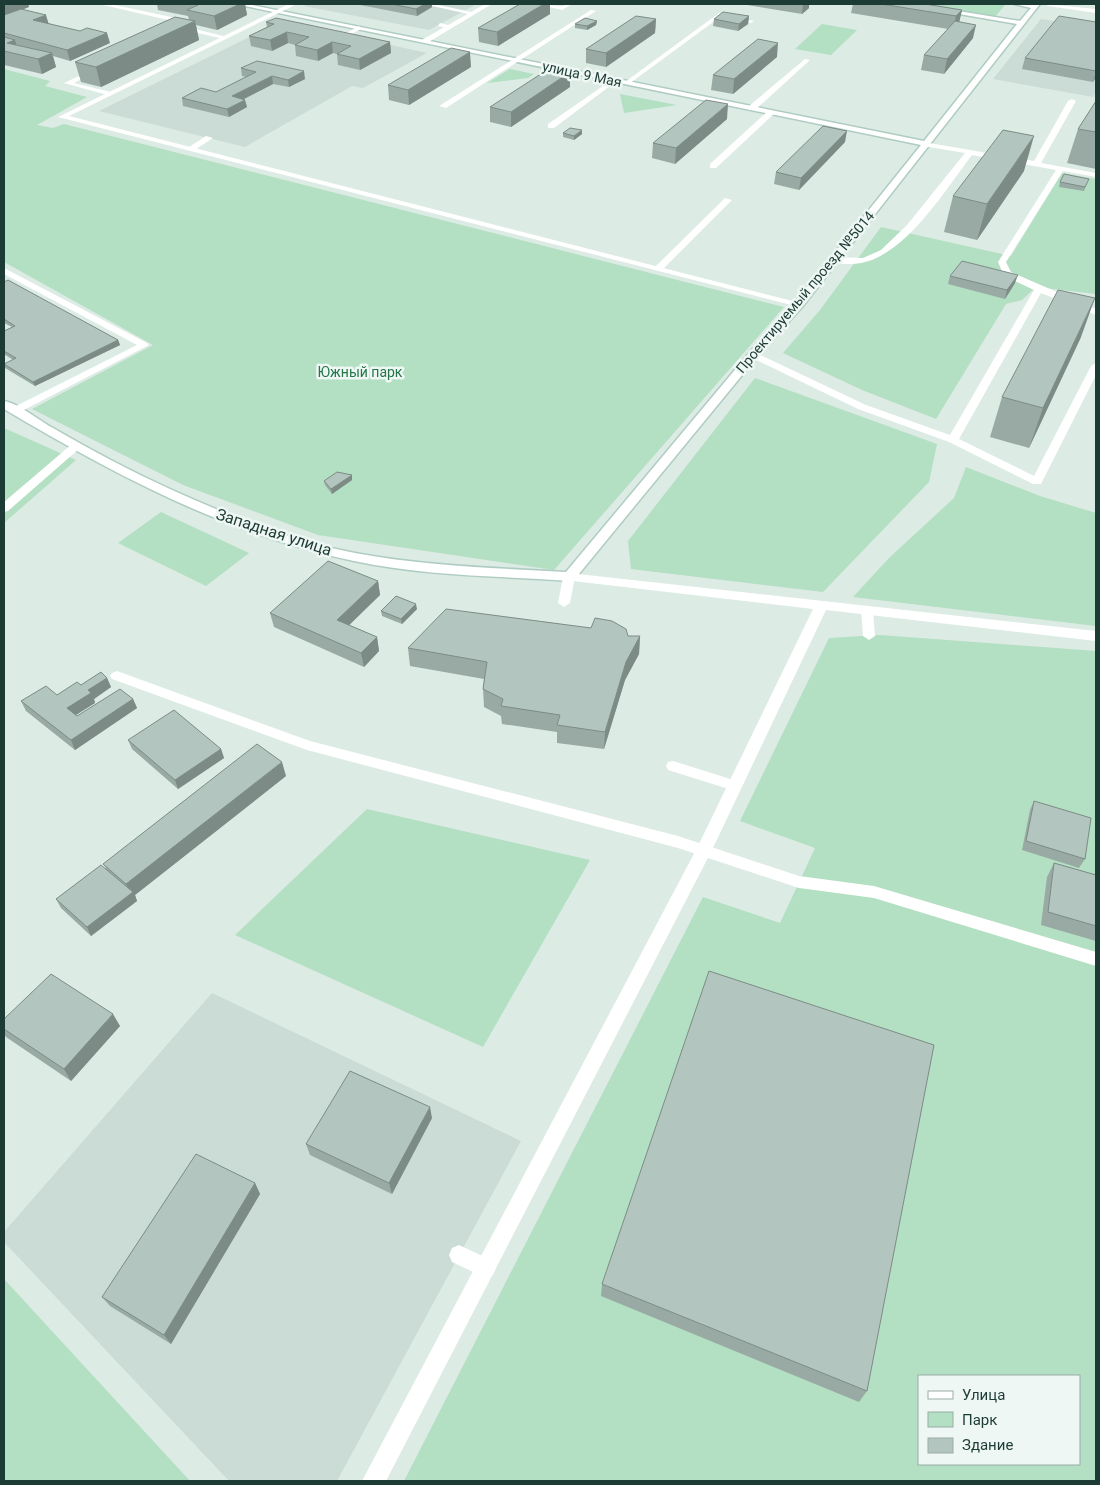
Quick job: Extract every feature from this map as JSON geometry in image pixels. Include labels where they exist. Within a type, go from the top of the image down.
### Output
[{"type":"street","name":"улица 9 Мая","points":[[238,4],[926,144]]},
{"type":"street","points":[[294,4],[62,117],[799,304]]},
{"type":"street","points":[[424,41],[489,4]]},
{"type":"street","points":[[904,4],[1022,23]]},
{"type":"street","points":[[1017,4],[1036,5]]},
{"type":"street","name":"Проектируемый проезд №5014","points":[[569,577],[753,355],[799,304],[1036,5]]},
{"type":"street","name":"Западная улица","points":[[9,408],[154,487],[223,516],[324,550],[408,565],[569,577],[1096,636]]},
{"type":"street","points":[[4,508],[76,446]]},
{"type":"street","points":[[374,1481],[704,850],[822,605]]},
{"type":"lane","points":[[102,4],[183,22],[173,26],[224,38]]},
{"type":"lane","points":[[426,4],[474,13]]},
{"type":"lane","points":[[539,4],[562,8],[569,4]]},
{"type":"lane","points":[[1048,4],[1096,12]]},
{"type":"lane","points":[[443,106],[593,11]]},
{"type":"lane","points":[[627,83],[719,15],[751,21]]},
{"type":"lane","points":[[440,25],[450,26]]},
{"type":"lane","points":[[346,35],[359,28]]},
{"type":"lane","points":[[752,108],[807,60]]},
{"type":"lane","points":[[103,66],[67,83],[108,94]]},
{"type":"lane","points":[[551,126],[614,80]]},
{"type":"lane","points":[[1036,164],[1072,101]]},
{"type":"lane","points":[[713,166],[772,112]]},
{"type":"lane","points":[[190,149],[209,138]]},
{"type":"lane","points":[[926,144],[1096,175]]},
{"type":"lane","points":[[834,260],[862,261],[874,258],[889,248],[912,225],[970,152]]},
{"type":"lane","points":[[1061,168],[1002,262],[1007,274],[1096,312]]},
{"type":"lane","points":[[659,268],[728,200]]},
{"type":"lane","points":[[4,271],[144,345],[9,408]]},
{"type":"lane","points":[[953,440],[1039,289]]},
{"type":"lane","points":[[753,355],[862,407],[953,440],[1037,482],[1096,366]]},
{"type":"lane","points":[[564,603],[569,577]]},
{"type":"lane","points":[[867,610],[869,636]]},
{"type":"lane","points":[[117,676],[307,745],[704,850],[799,882],[874,892],[1096,959]]},
{"type":"lane","points":[[674,766],[736,786]]},
{"type":"lane","points":[[460,1255],[486,1268]]},
{"type":"shaded area","points":[[308,4],[477,4],[429,30],[304,6]]},
{"type":"shaded area","points":[[1041,19],[1096,28],[1096,92],[1093,97],[993,79]]},
{"type":"shaded area","points":[[282,21],[427,53],[363,88],[352,86],[245,147],[99,111]]},
{"type":"shaded area","points":[[212,993],[521,1141],[337,1481],[229,1481],[4,1242],[4,1232]]},
{"type":"green space","points":[[912,4],[999,4],[1005,5],[994,18]]},
{"type":"green space","points":[[822,24],[857,30],[831,55],[795,49]]},
{"type":"green space","name":"Южный парк","points":[[4,69],[50,81],[45,86],[87,97],[37,125],[53,128],[64,124],[784,307],[554,570],[318,535],[183,485],[32,409],[153,345],[4,262]]},
{"type":"green space","points":[[510,69],[534,74],[528,78],[487,83]]},
{"type":"green space","points":[[620,94],[677,105],[624,113]]},
{"type":"green space","points":[[1062,173],[1096,179],[1096,294],[1036,287],[1022,300],[1006,304],[936,419],[862,390],[783,353],[820,310],[881,227],[1011,256]]},
{"type":"green space","points":[[755,378],[937,444],[929,482],[823,592],[631,569],[628,541]]},
{"type":"green space","points":[[4,428],[76,460],[4,523]]},
{"type":"green space","points":[[966,467],[1040,496],[1096,513],[1096,626],[853,597],[890,557],[954,498]]},
{"type":"green space","points":[[161,512],[249,553],[206,586],[118,543]]},
{"type":"green space","points":[[880,635],[1096,651],[1096,1481],[404,1481],[703,897],[780,923],[815,848],[740,821],[829,638]]},
{"type":"green space","points":[[367,809],[590,860],[483,1047],[235,935]]},
{"type":"green space","points":[[4,1279],[190,1481],[4,1481]]},
{"type":"building","points":[[193,4],[240,4],[214,16],[187,10],[198,5]]},
{"type":"building","points":[[391,4],[425,4],[416,9]]},
{"type":"building","points":[[520,4],[544,4],[497,32],[478,28]]},
{"type":"building","points":[[881,4],[925,4],[962,10],[956,16]]},
{"type":"building","points":[[21,9],[46,15],[33,20],[80,31],[87,28],[107,33],[67,50],[4,33],[4,15]]},
{"type":"building","points":[[723,12],[749,16],[739,24],[714,19]]},
{"type":"building","points":[[636,16],[656,19],[606,53],[586,49]]},
{"type":"building","points":[[1059,16],[1096,22],[1096,71],[1025,58]]},
{"type":"building","points":[[175,17],[195,21],[96,67],[75,62]]},
{"type":"building","points":[[276,18],[390,42],[359,59],[337,54],[351,46],[332,42],[317,50],[295,45],[309,37],[287,32],[270,40],[249,36],[274,24],[266,22]]},
{"type":"building","points":[[585,18],[597,21],[587,26],[575,24]]},
{"type":"building","points":[[955,21],[976,25],[947,59],[924,55]]},
{"type":"building","points":[[4,37],[15,40],[7,43],[52,53],[38,59],[4,51]]},
{"type":"building","points":[[758,39],[778,43],[734,79],[713,75]]},
{"type":"building","points":[[451,48],[470,52],[408,90],[388,85]]},
{"type":"building","points":[[257,61],[304,71],[288,80],[272,76],[232,96],[245,100],[227,109],[182,98],[201,88],[216,92],[256,72],[241,68]]},
{"type":"building","points":[[550,68],[570,72],[511,112],[490,107]]},
{"type":"building","points":[[706,100],[728,104],[676,148],[653,143]]},
{"type":"building","points":[[1096,101],[1096,132],[1078,129]]},
{"type":"building","points":[[823,126],[847,131],[801,178],[776,172]]},
{"type":"building","points":[[570,128],[582,130],[574,136],[563,133]]},
{"type":"building","points":[[1003,130],[1034,136],[987,204],[953,196]]},
{"type":"building","points":[[1064,174],[1089,179],[1085,187],[1060,182]]},
{"type":"building","points":[[962,261],[1018,275],[1007,290],[950,276]]},
{"type":"building","points":[[8,280],[118,340],[33,382],[4,364],[16,358],[4,351],[4,331],[15,326],[4,319],[4,282]]},
{"type":"building","points":[[1058,290],[1095,298],[1043,408],[1002,397]]},
{"type":"building","points":[[337,472],[352,475],[331,489],[324,481]]},
{"type":"building","points":[[328,561],[378,581],[337,620],[377,637],[361,653],[270,613]]},
{"type":"building","points":[[396,596],[416,604],[401,619],[381,611]]},
{"type":"building","points":[[446,609],[591,628],[595,618],[612,621],[626,629],[628,636],[640,636],[626,662],[605,732],[557,725],[560,715],[501,706],[503,699],[483,689],[487,662],[408,648]]},
{"type":"building","points":[[101,672],[107,678],[88,690],[91,693],[67,708],[77,716],[120,689],[133,699],[71,740],[21,701],[46,686],[57,695],[77,682],[81,685]]},
{"type":"building","points":[[174,710],[221,749],[175,780],[128,740]]},
{"type":"building","points":[[257,744],[282,762],[126,884],[103,864]]},
{"type":"building","points":[[1034,801],[1091,818],[1085,859],[1026,841]]},
{"type":"building","points":[[1054,863],[1096,875],[1096,926],[1048,912]]},
{"type":"building","points":[[101,865],[133,892],[87,927],[56,899]]},
{"type":"building","points":[[709,971],[934,1045],[867,1391],[602,1284]]},
{"type":"building","points":[[51,974],[113,1014],[64,1069],[4,1029],[4,1019]]},
{"type":"building","points":[[350,1071],[430,1107],[389,1183],[306,1144]]},
{"type":"building","points":[[196,1154],[255,1183],[164,1335],[102,1297]]}]
